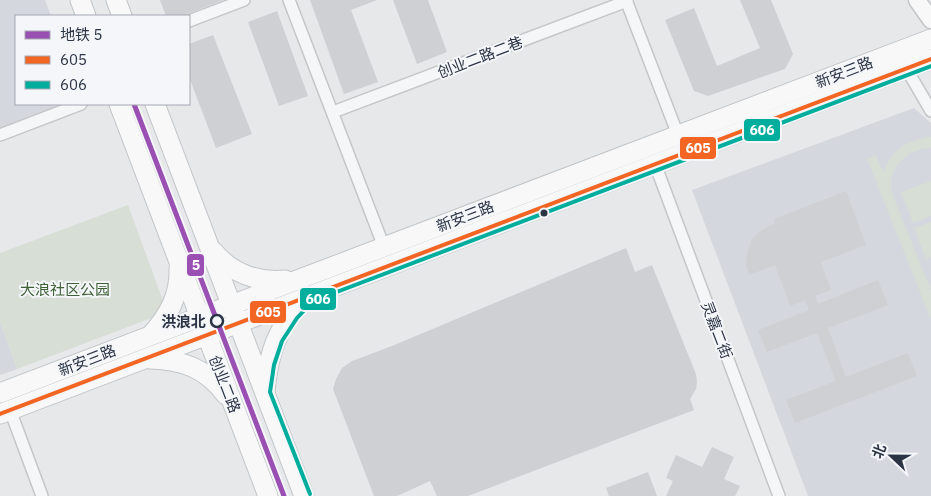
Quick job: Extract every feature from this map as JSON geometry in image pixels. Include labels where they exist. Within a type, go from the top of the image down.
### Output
[{"type":"main road","points":[[80,0],[86,15]]},
{"type":"main road","points":[[116,0],[122,15]]},
{"type":"main road","name":"新安三路","points":[[0,393],[931,39]]},
{"type":"main road","name":"新安三路","points":[[5,412],[931,59]]},
{"type":"main road","name":"创业二路","points":[[119,105],[268,496]]},
{"type":"main road","points":[[155,105],[304,496]]},
{"type":"main road","points":[[208,245],[231,268],[246,276],[276,281],[299,279]]},
{"type":"main road","points":[[151,335],[162,323],[176,295],[179,261]]},
{"type":"main road","points":[[264,393],[268,364],[276,338],[292,314],[310,296]]},
{"type":"main road","points":[[144,359],[167,359],[196,368],[211,378],[234,406]]},
{"type":"street","points":[[190,21],[244,0]]},
{"type":"street","points":[[290,0],[384,247]]},
{"type":"street","points":[[627,0],[678,135]]},
{"type":"street","name":"创业二路二巷","points":[[333,112],[627,0]]},
{"type":"street","points":[[917,0],[931,20]]},
{"type":"street","points":[[906,68],[931,111]]},
{"type":"street","points":[[0,135],[79,105]]},
{"type":"street","name":"灵嘉二街","points":[[655,164],[779,496]]},
{"type":"street","points":[[5,412],[42,496]]},
{"type":"shaded area","points":[[0,0],[45,0],[51,15],[15,15],[15,105],[67,105],[0,131]]},
{"type":"shaded area","points":[[914,108],[931,123],[931,496],[808,496],[692,190]]},
{"type":"shaded area","points":[[0,322],[17,369],[0,375]]},
{"type":"green space","points":[[931,137],[931,148],[916,151],[899,163],[892,176],[891,188],[931,290],[931,320],[867,159],[876,155],[883,172],[891,157],[900,148],[906,144]]},
{"type":"green space","points":[[931,181],[931,216],[913,223],[901,192]]},
{"type":"green space","name":"大浪社区公园","points":[[128,205],[167,312],[17,369],[0,322],[0,253]]},
{"type":"green space","points":[[931,222],[931,257],[926,259],[914,228]]},
{"type":"building","points":[[160,0],[223,0],[185,15],[166,15]]},
{"type":"building","points":[[310,0],[377,0],[351,10],[378,82],[344,94]]},
{"type":"building","points":[[393,0],[428,0],[447,52],[417,64]]},
{"type":"building","points":[[740,0],[771,0],[793,54],[785,69],[708,96],[694,91],[665,20],[694,8],[717,66],[760,48]]},
{"type":"building","points":[[277,11],[308,96],[279,106],[248,22]]},
{"type":"building","points":[[213,35],[252,134],[216,148],[190,80],[190,44]]},
{"type":"building","points":[[846,191],[866,245],[821,262],[831,290],[815,296],[818,304],[878,280],[888,305],[828,328],[846,377],[908,353],[917,376],[795,423],[786,400],[836,381],[817,333],[767,352],[758,330],[809,310],[805,300],[790,306],[775,265],[749,275],[746,265],[747,253],[751,241],[765,228],[775,223],[774,219]]},
{"type":"building","points":[[626,248],[635,272],[652,265],[696,374],[696,389],[690,399],[694,410],[468,496],[437,496],[430,481],[397,496],[374,496],[333,389],[342,368],[352,361]]},
{"type":"building","points":[[712,447],[734,457],[724,479],[740,486],[735,496],[666,496],[673,481],[666,478],[676,455],[702,467]]},
{"type":"building","points":[[648,472],[657,496],[609,496],[606,488]]},
{"type":"metro line","name":"5","points":[[134,105],[284,496]]},
{"type":"transit line","name":"605","points":[[0,414],[931,59]]},
{"type":"transit line","name":"606","points":[[310,494],[270,392],[274,365],[282,341],[297,318],[313,301],[931,66]]},
{"type":"place","name":"洪浪北","points":[[217,321]]}]
